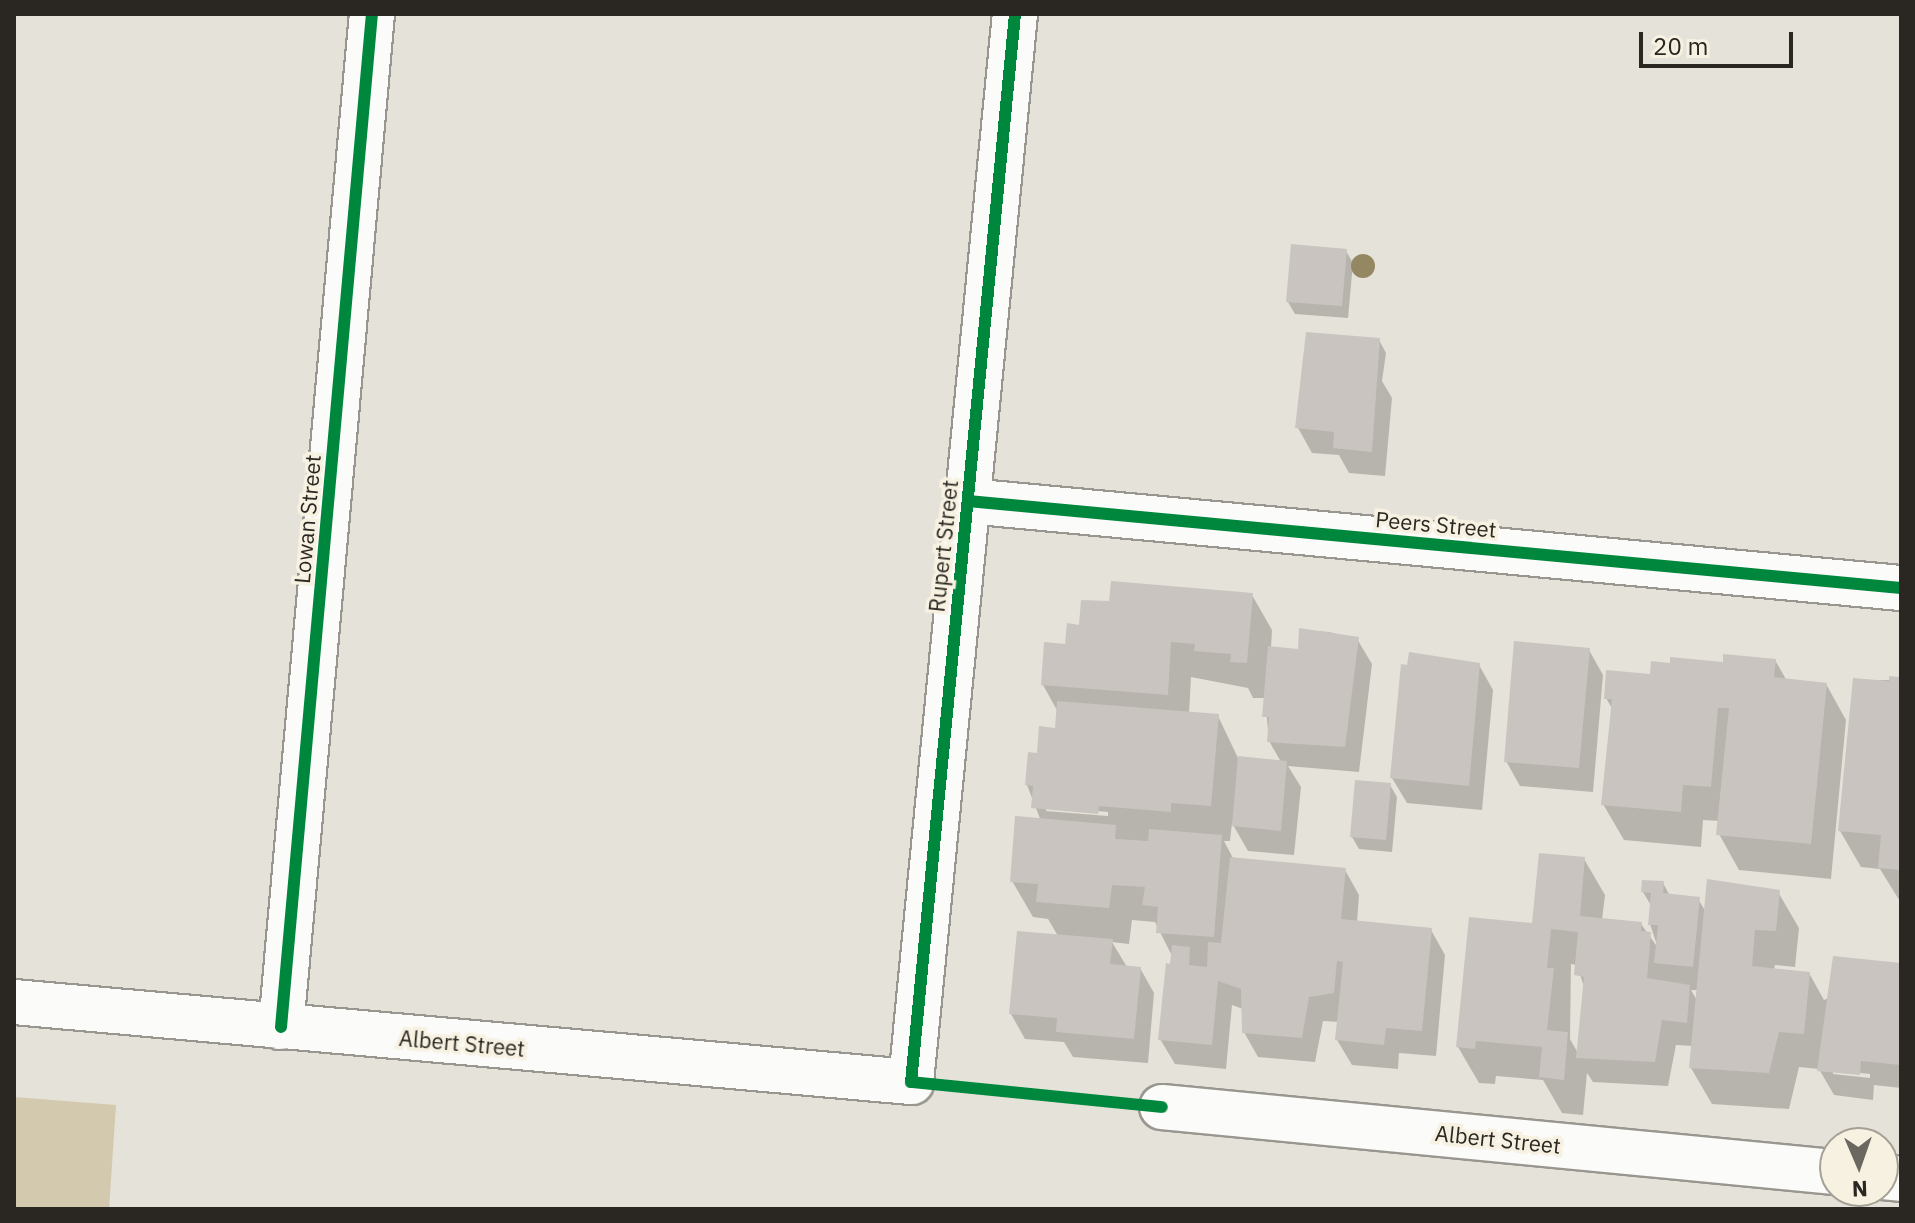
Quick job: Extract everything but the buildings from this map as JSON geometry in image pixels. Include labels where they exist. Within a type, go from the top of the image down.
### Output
[{"type":"street","name":"Lowan Street","points":[[281,1027],[372,14]]},
{"type":"street","name":"Rupert Street","points":[[911,1082],[1015,14]]},
{"type":"street","name":"Peers Street","points":[[968,501],[1901,588]]},
{"type":"street","name":"Albert Street","points":[[14,1002],[911,1082]]},
{"type":"street","name":"Albert Street","points":[[1162,1107],[1819,1170]]},
{"type":"shaded area","points":[[14,1097],[116,1105],[109,1209],[14,1209]]},
{"type":"cycle path","points":[[281,1027],[372,14]]},
{"type":"cycle path","points":[[1015,14],[911,1082],[1162,1107]]},
{"type":"cycle path","points":[[968,501],[1901,588]]}]
